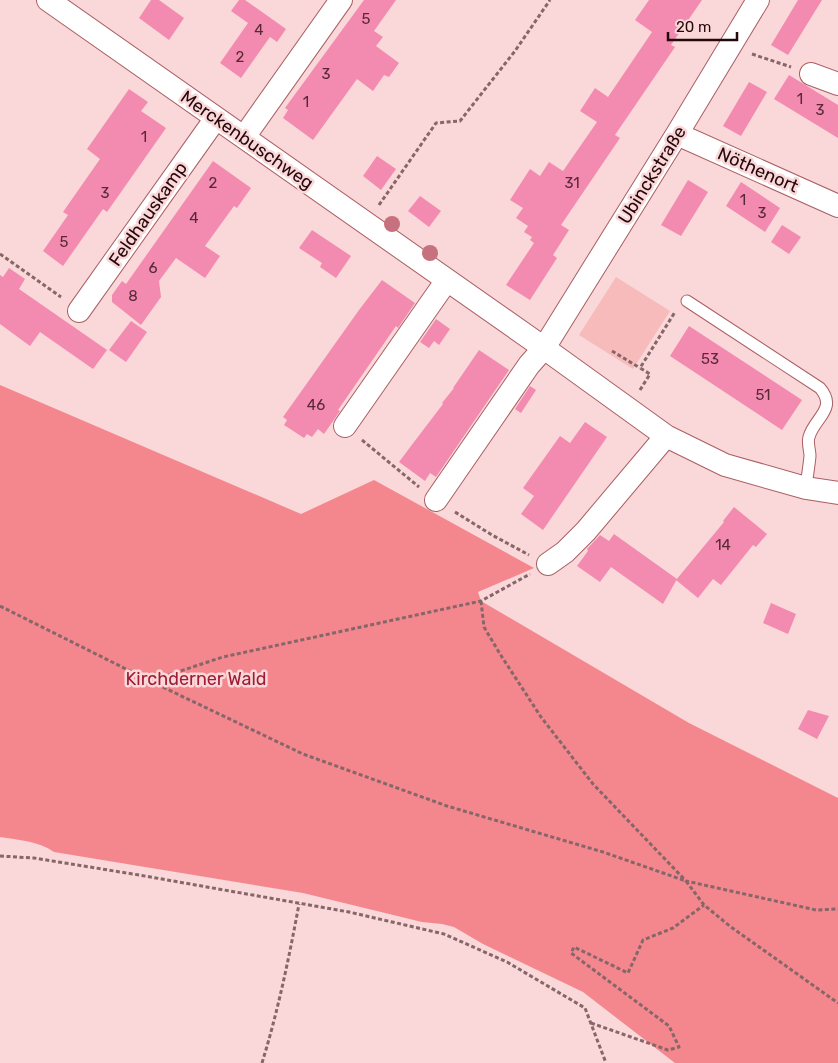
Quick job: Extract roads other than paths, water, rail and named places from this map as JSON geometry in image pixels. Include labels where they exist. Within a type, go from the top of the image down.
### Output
[{"type":"street","name":"Merckenbuschweg","points":[[48,0],[367,223],[666,436],[725,465],[806,488],[838,494]]},
{"type":"street","points":[[244,137],[341,0]]},
{"type":"street","name":"Ubinckstraße","points":[[544,348],[758,0]]},
{"type":"street","points":[[811,74],[838,84]]},
{"type":"street","name":"Feldhauskamp","points":[[80,311],[216,118]]},
{"type":"street","name":"Nöthenort","points":[[677,134],[838,206]]},
{"type":"street","points":[[345,426],[447,280]]},
{"type":"street","points":[[436,500],[529,364],[544,348]]},
{"type":"street","points":[[548,564],[565,552],[586,532],[666,436]]},
{"type":"lane","points":[[687,301],[820,388],[824,393],[827,400],[826,408],[809,436],[806,488]]},
{"type":"park label","name":"Kirchderner Wald","points":[[196,679]]}]
